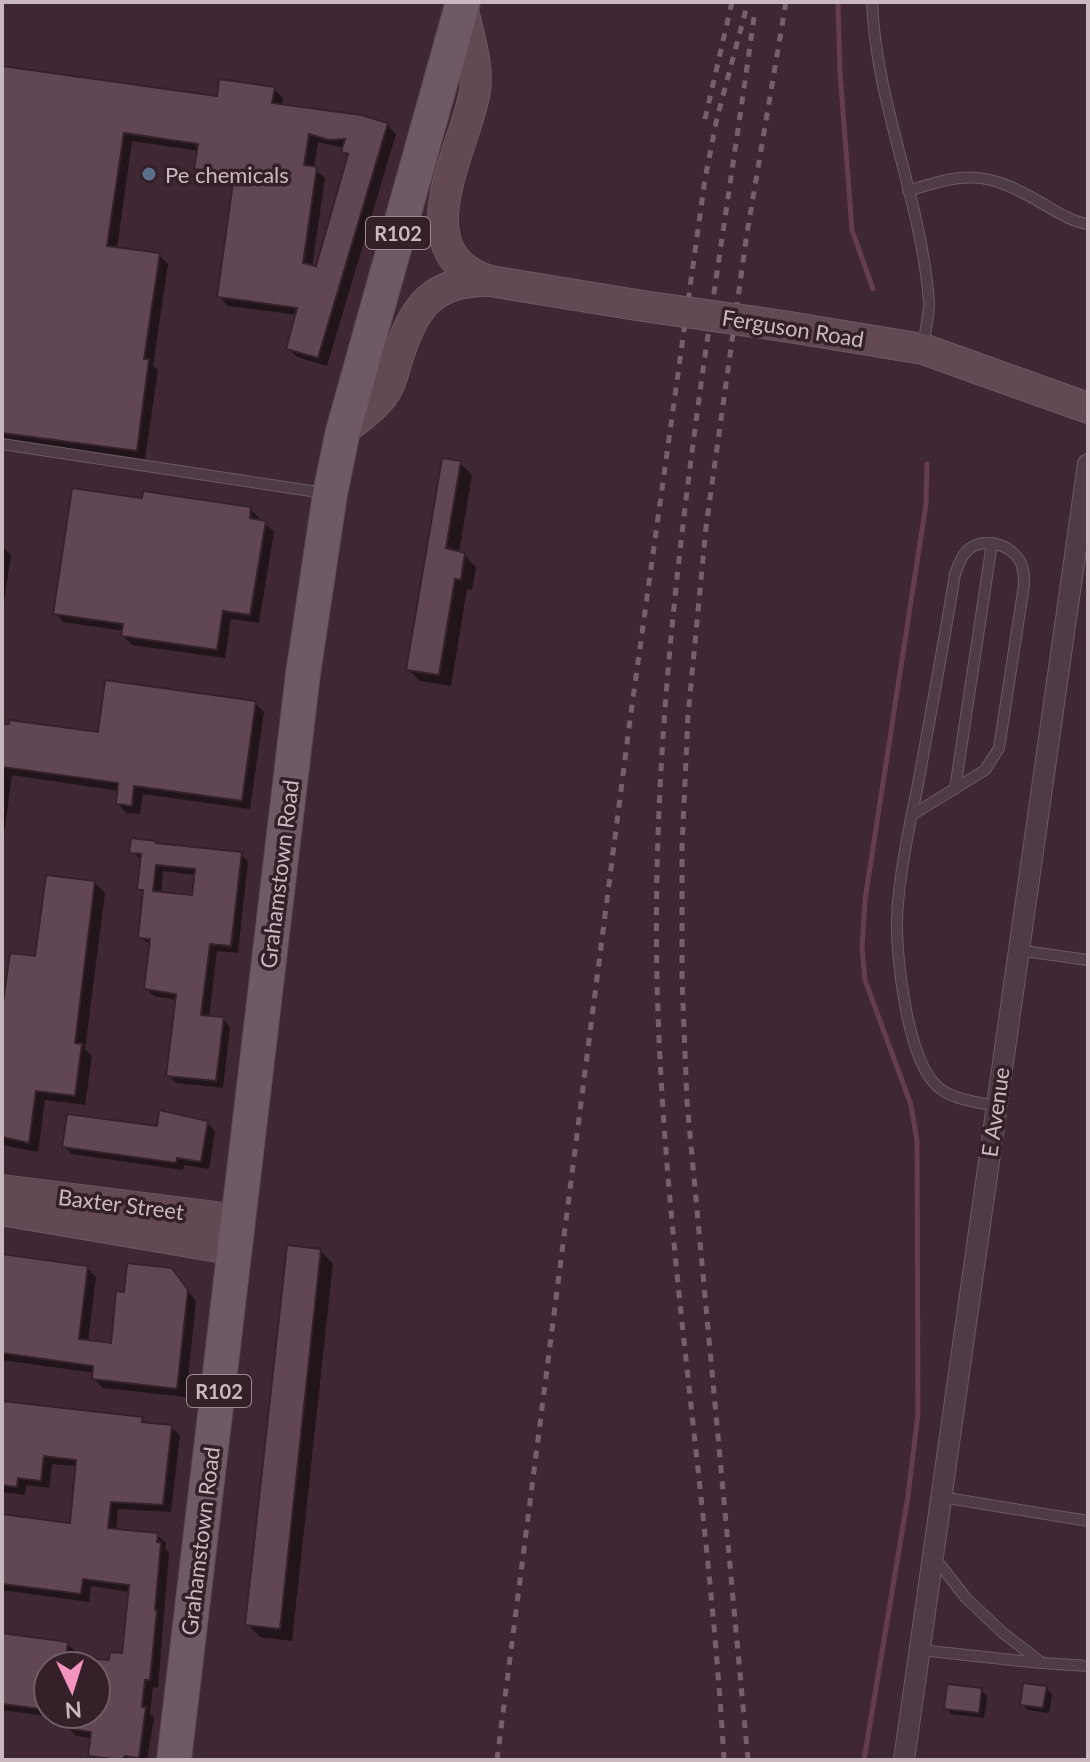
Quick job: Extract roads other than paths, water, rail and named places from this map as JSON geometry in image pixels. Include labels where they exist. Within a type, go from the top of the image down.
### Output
[{"type":"main road","name":"Ferguson Road","points":[[462,3],[475,83],[444,197],[442,226],[450,250],[464,269],[474,276],[643,306],[923,349],[1088,408]]},
{"type":"main road","name":"Grahamstown Road","points":[[174,1760],[305,659],[330,494],[343,431],[462,3]]},
{"type":"main road","name":"Ferguson Road","points":[[343,431],[385,393],[410,322],[423,302],[457,284],[490,281]]},
{"type":"main road","name":"Baxter Street","points":[[2,1190],[238,1235]]},
{"type":"main road","name":"Baxter Street","points":[[2,1210],[238,1235]]},
{"type":"street","name":"E Avenue","points":[[904,1760],[1088,464]]},
{"type":"lane","points":[[872,2],[880,74],[919,239],[929,306],[923,349]]},
{"type":"lane","points":[[908,191],[948,178],[972,175],[994,180],[1066,217],[1088,224]]},
{"type":"lane","points":[[2,444],[330,494]]},
{"type":"lane","points":[[955,789],[992,543]]},
{"type":"lane","points":[[912,815],[985,770],[999,748],[1024,585],[1022,564],[1013,552],[992,543],[975,545],[967,550],[955,574],[912,815],[897,917],[909,1026],[921,1062],[939,1088],[955,1096],[996,1106]]},
{"type":"lane","points":[[1017,950],[1088,960]]},
{"type":"lane","points":[[941,1497],[1088,1521]]},
{"type":"lane","points":[[933,1555],[966,1598],[1003,1633],[1042,1663]]},
{"type":"lane","points":[[920,1650],[1088,1666]]},
{"type":"waterway","points":[[838,2],[852,230],[873,289]]},
{"type":"waterway","points":[[864,1760],[908,1496],[918,1414],[917,1141],[911,1105],[865,980],[862,948],[865,900],[926,504],[927,464]]},
{"type":"railway","points":[[705,119],[732,2]]},
{"type":"railway","points":[[497,1760],[630,720],[705,179],[717,118],[748,2]]},
{"type":"railway","points":[[748,1760],[687,1102],[682,978],[682,847],[688,716],[706,527],[747,233],[786,2]]},
{"type":"railway","points":[[724,1760],[708,1565],[668,1175],[657,979],[657,858],[663,737],[686,496],[754,17]]},
{"type":"place","name":"Pe chemicals","points":[[149,174]]}]
